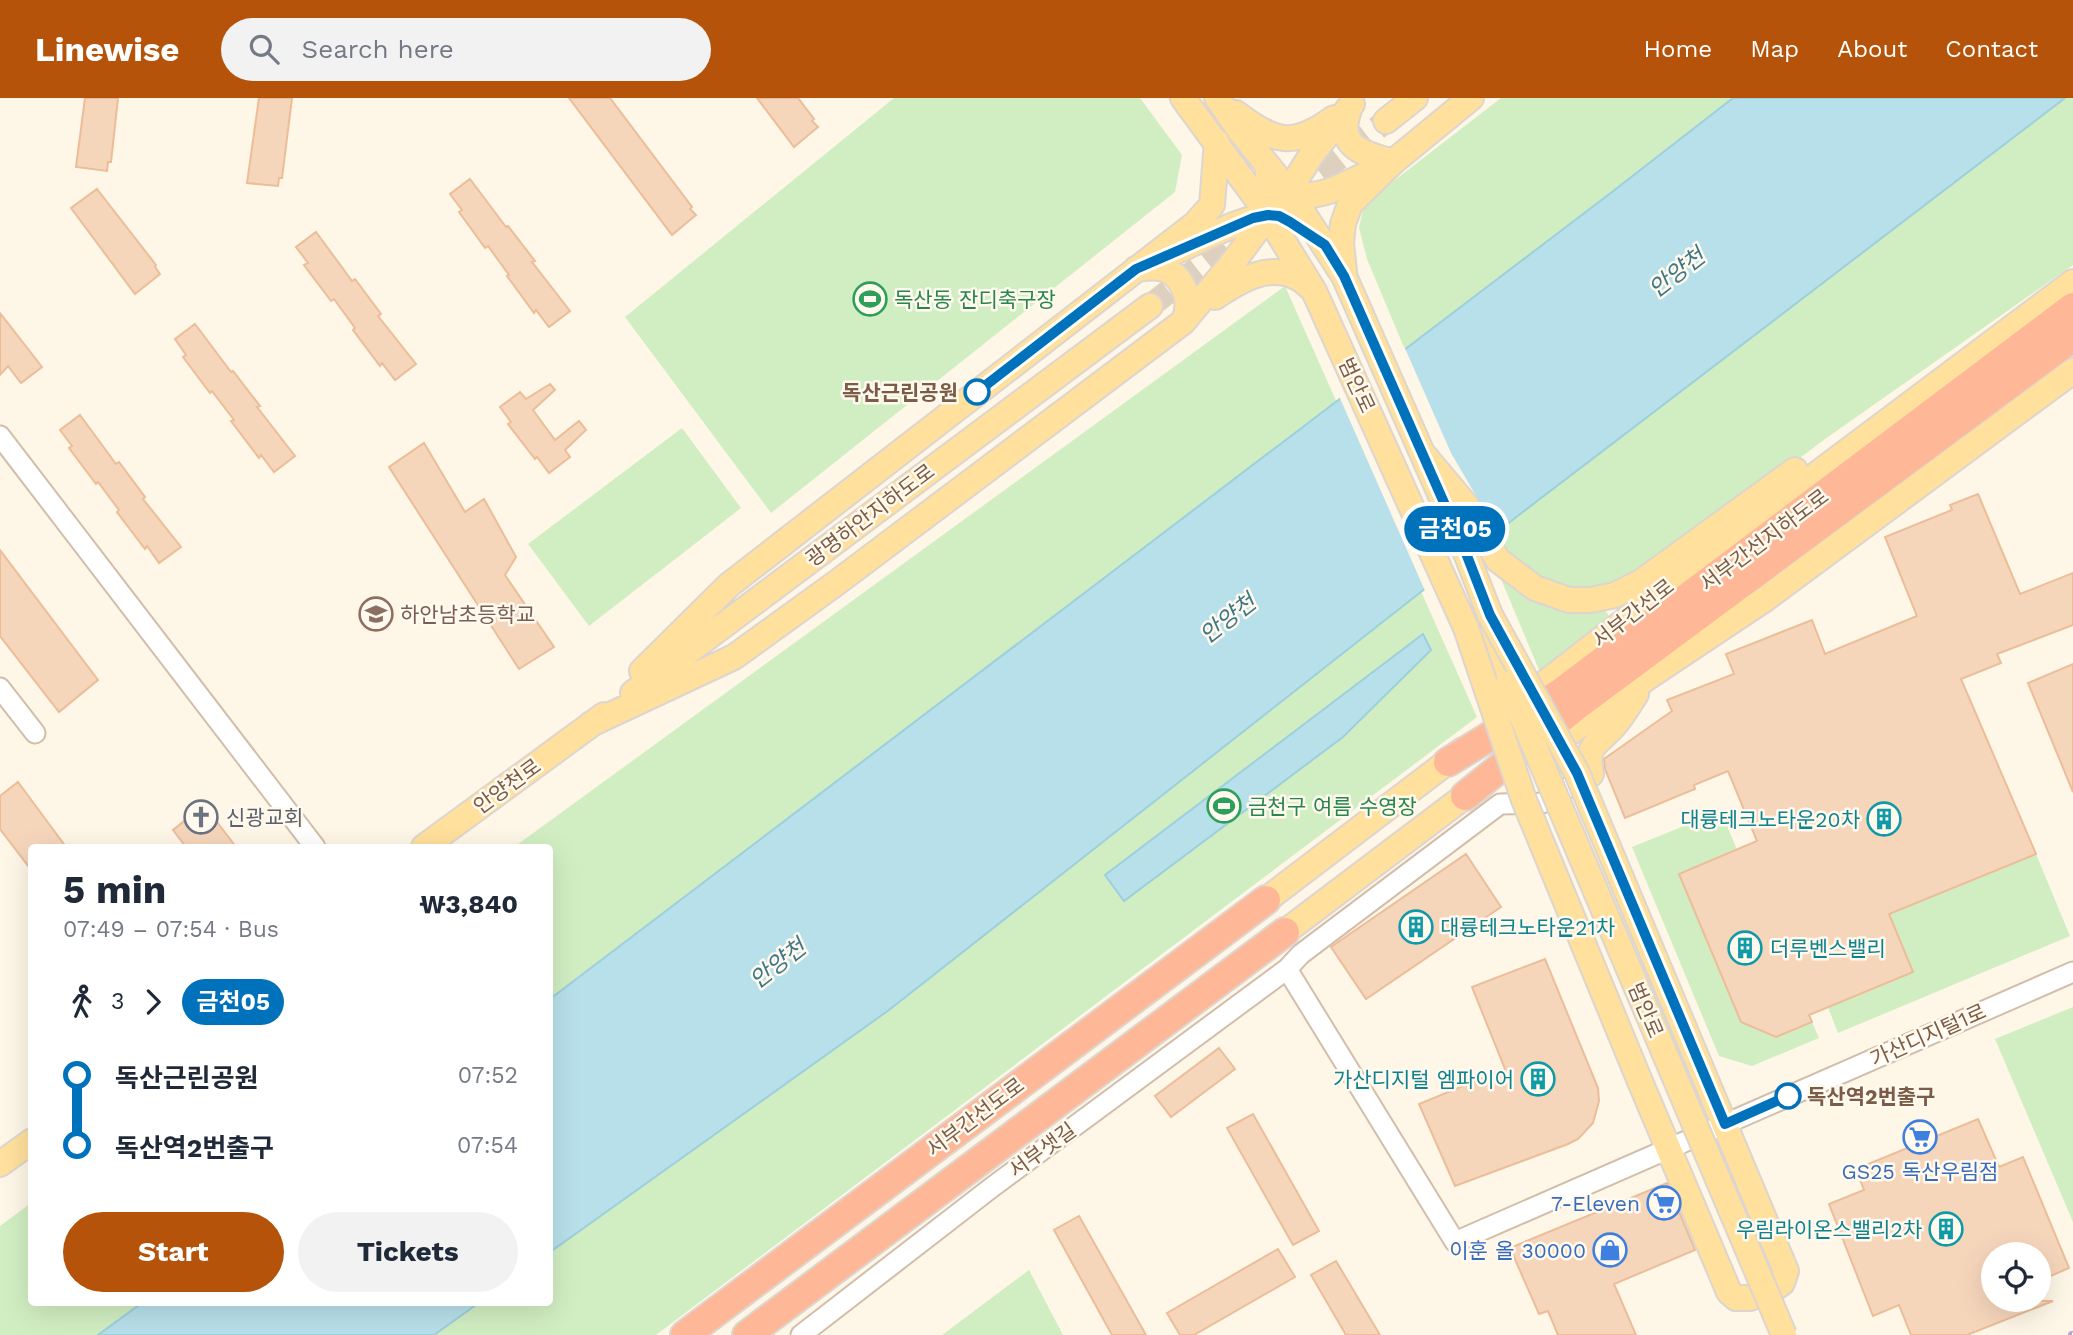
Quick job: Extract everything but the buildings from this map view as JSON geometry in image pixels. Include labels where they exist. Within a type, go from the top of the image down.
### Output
[{"type":"highway","name":"서부간선지하도로","points":[[1448,762],[1560,693],[2069,294]]},
{"type":"highway","name":"서부간선지하도로","points":[[1465,796],[1575,706],[2073,337]]},
{"type":"highway","name":"서부간선도로","points":[[685,1335],[1266,900]]},
{"type":"highway","name":"서부간선도로","points":[[747,1335],[1285,932]]},
{"type":"main road","name":"범안로","points":[[1183,98],[1243,179],[1279,219],[1291,251],[1314,290],[1466,628],[1507,684]]},
{"type":"main road","points":[[1386,121],[1415,98]]},
{"type":"main road","points":[[1344,276],[1341,243],[1343,224],[1350,204],[1393,162],[1471,98]]},
{"type":"main road","name":"범안로","points":[[1219,100],[1268,165],[1281,193],[1325,245],[1344,276],[1464,548],[1490,615],[1507,684],[1784,1335]]},
{"type":"main road","points":[[1219,100],[1255,128],[1281,138],[1313,133],[1356,101]]},
{"type":"main road","points":[[1356,101],[1345,121],[1345,133],[1350,144],[1365,154],[1393,162]]},
{"type":"main road","points":[[1188,317],[1279,219],[1281,193],[1297,178],[1312,154],[1356,101]]},
{"type":"main road","points":[[591,724],[729,585],[1195,224],[1212,205],[1217,142]]},
{"type":"main road","points":[[1243,179],[1303,198],[1326,193],[1393,162]]},
{"type":"main road","points":[[1136,269],[1253,218],[1279,219],[1325,245]]},
{"type":"main road","points":[[1136,269],[1152,267],[1167,270],[1179,281],[1185,291],[1188,317]]},
{"type":"main road","points":[[591,724],[734,657],[850,573],[1237,281],[1251,275],[1280,273],[1298,278],[1314,290]]},
{"type":"main road","points":[[1423,454],[1465,504],[1498,560],[1535,588],[1569,600],[1591,600],[1615,595],[1641,582],[1828,446],[2028,308],[2069,294]]},
{"type":"main road","name":"광명하안지하도로","points":[[591,724],[1150,306]]},
{"type":"main road","points":[[1285,932],[1465,796],[1572,731],[1765,599],[2073,371]]},
{"type":"main road","points":[[1466,628],[1524,800],[1729,1292],[1736,1298],[1750,1298],[1776,1287],[1782,1283],[1786,1271],[1577,773],[1490,615]]},
{"type":"main road","points":[[1591,774],[1588,759],[1592,746],[1613,726],[1648,677]]},
{"type":"main road","name":"안양천로","points":[[428,844],[591,724]]},
{"type":"main road","points":[[1266,900],[1448,762]]},
{"type":"main road","points":[[0,1164],[28,1145]]},
{"type":"street","points":[[1,439],[313,844]]},
{"type":"street","points":[[0,688],[35,733]]},
{"type":"street","name":"서부샛길","points":[[801,1335],[1002,1180],[1287,970],[1301,954],[1500,804],[1542,803],[1591,774]]},
{"type":"street","points":[[1287,970],[1455,1242],[1669,1149]]},
{"type":"street","name":"가산디지털1로","points":[[1669,1149],[2073,972]]},
{"type":"green space","name":"독산근린공원","points":[[894,98],[1140,98],[1182,155],[1175,192],[771,513],[625,317]]},
{"type":"green space","points":[[1501,98],[2073,98],[2073,265],[1825,439],[1640,579],[1605,610],[1612,621],[1542,677],[1367,259],[1359,228],[1364,204]]},
{"type":"green space","points":[[1285,286],[1477,717],[656,1335],[0,1335],[0,1226],[28,1205],[28,1306],[553,1306],[553,844],[518,844]]},
{"type":"green space","points":[[682,428],[741,508],[589,626],[528,544]]},
{"type":"green space","points":[[1721,811],[1737,850],[1679,874],[1741,1022],[1776,1037],[1812,1022],[1819,1038],[1752,1066],[1719,1056],[1632,847]]},
{"type":"green space","points":[[2036,854],[2070,936],[1838,1033],[1828,1007],[1913,972],[1889,914]]},
{"type":"green space","points":[[2073,1007],[2073,1222],[1995,1039]]},
{"type":"green space","points":[[1029,1270],[1063,1335],[942,1335]]},
{"type":"water","name":"안양천","points":[[1733,98],[2065,98],[1515,518],[889,1010],[553,1250],[553,997]]},
{"type":"water","name":"금천구 여름 수영장","points":[[1423,634],[1431,650],[1343,737],[1124,901],[1105,875]]},
{"type":"water","points":[[138,1306],[474,1306],[434,1335],[98,1335]]},
{"type":"pier","points":[[1404,346],[1451,453],[1499,535],[1426,593],[1339,396]]},
{"type":"tunnel","points":[[1150,306],[1386,121]]},
{"type":"bus line","name":"금천05","points":[[977,392],[1136,269],[1239,223],[1268,215],[1279,216],[1325,245],[1344,276],[1464,548],[1490,615],[1577,773],[1725,1124],[1788,1096]]},
{"type":"place","name":"독산동 잔디축구장","points":[[870,299]]},
{"type":"place","name":"독산근린공원","points":[[977,392]]},
{"type":"place","name":"하안남초등학교","points":[[376,614]]},
{"type":"place","name":"금천구 여름 수영장","points":[[1224,806]]},
{"type":"place","name":"신광교회","points":[[201,817]]},
{"type":"place","name":"대륭테크노타운20차","points":[[1884,819]]},
{"type":"place","name":"대륭테크노타운21차","points":[[1416,927]]},
{"type":"place","name":"더루벤스밸리","points":[[1745,948]]},
{"type":"place","name":"가산디지털 엠파이어","points":[[1538,1079]]},
{"type":"place","name":"독산역2번출구","points":[[1788,1096]]},
{"type":"place","name":"GS25 독산우림점","points":[[1920,1137]]},
{"type":"place","name":"7-Eleven","points":[[1664,1203]]},
{"type":"place","name":"우림라이온스밸리2차","points":[[1946,1229]]},
{"type":"place","name":"이훈 올 30000","points":[[1610,1250]]}]
